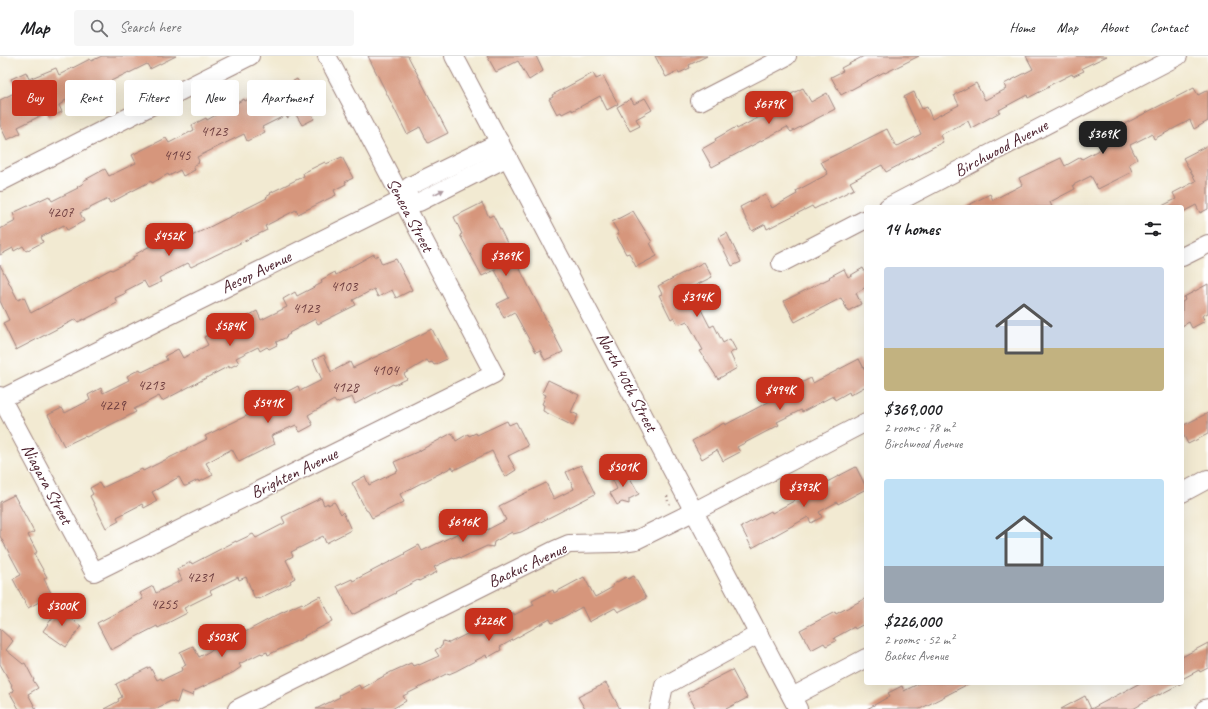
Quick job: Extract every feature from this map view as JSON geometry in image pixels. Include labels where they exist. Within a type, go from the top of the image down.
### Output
[{"type":"street","points":[[0,182],[250,56]]},
{"type":"street","name":"Seneca Street","points":[[327,56],[494,374]]},
{"type":"street","name":"North 40th Street","points":[[454,56],[795,703]]},
{"type":"street","points":[[700,101],[787,56]]},
{"type":"street","name":"Birchwood Avenue","points":[[892,205],[1178,56]]},
{"type":"street","name":"Aesop Avenue","points":[[1,397],[402,200],[410,186],[504,150]]},
{"type":"street","points":[[781,263],[864,220]]},
{"type":"street","points":[[1184,256],[1208,244]]},
{"type":"street","name":"Brighten Avenue","points":[[94,572],[494,374]]},
{"type":"street","name":"Niagara Street","points":[[1,397],[94,572]]},
{"type":"street","name":"Backus Avenue","points":[[237,709],[555,550],[569,544],[616,543],[636,540],[864,423]]},
{"type":"street","points":[[1184,491],[1208,479]]},
{"type":"street","points":[[659,709],[664,686],[759,634]]},
{"type":"street","points":[[795,703],[864,659]]},
{"type":"building","points":[[102,56],[176,56],[150,69],[147,64],[113,80],[65,80],[65,101],[59,105],[62,112],[57,114],[57,80],[12,81],[11,79],[26,72],[29,79],[56,68],[59,75],[90,59],[91,61]]},
{"type":"building","points":[[368,56],[408,56],[448,133],[428,143],[420,127],[407,134]]},
{"type":"building","points":[[487,56],[536,56],[543,71],[529,80],[518,61],[496,72]]},
{"type":"building","points":[[655,56],[707,56],[689,65],[690,68],[679,73],[678,71],[666,77]]},
{"type":"building","points":[[864,56],[919,56],[885,73],[884,72],[841,95],[831,77],[843,71],[841,68]]},
{"type":"building","points":[[1026,56],[1107,56],[1082,68],[1084,71],[1073,76],[1072,74],[1028,98],[1027,95],[999,110],[1000,112],[971,128],[968,121],[940,135],[943,142],[886,172],[882,165],[850,182],[854,189],[814,209],[812,206],[767,229],[765,224],[752,231],[740,207],[765,194],[772,208],[797,194],[796,191],[828,174],[821,162],[887,129],[896,147],[921,134],[904,97],[914,92],[922,109],[927,107],[932,119],[959,105],[954,95],[976,83],[985,100],[1006,89],[1004,84],[1033,69]]},
{"type":"building","points":[[593,73],[596,79],[603,76],[618,104],[607,110],[600,96],[572,111],[572,109],[562,114],[561,112],[557,114],[549,99],[553,97],[552,95]]},
{"type":"building","points":[[803,88],[811,102],[827,93],[835,109],[791,132],[787,127],[712,167],[702,149],[716,141],[715,139],[736,127],[737,129],[765,114],[762,109]]},
{"type":"building","points":[[1194,88],[1198,95],[1208,90],[1208,121],[1194,129],[1190,120],[1154,139],[1152,134],[1130,145],[1137,159],[1129,164],[1132,172],[1098,189],[1091,176],[1073,185],[1075,189],[1050,202],[1051,205],[969,205],[990,194],[993,200],[1022,185],[1019,178],[1061,158],[1065,166],[1081,157],[1082,159],[1108,145],[1103,135]]},
{"type":"building","points":[[12,94],[12,116],[40,116],[18,127],[21,133],[7,140],[0,125],[0,100]]},
{"type":"building","points":[[645,98],[652,110],[636,119],[640,126],[630,131],[617,107],[631,99],[634,104]]},
{"type":"building","points":[[244,99],[245,101],[247,100],[247,116],[284,116],[262,127],[265,132],[247,141],[244,134],[197,157],[199,163],[193,166],[195,170],[183,176],[180,170],[169,176],[168,174],[152,183],[151,181],[110,203],[108,199],[80,213],[84,221],[67,230],[64,225],[41,237],[43,242],[26,251],[23,246],[14,251],[13,248],[0,255],[0,229],[16,221],[13,213],[49,196],[52,201],[78,188],[77,187],[84,183],[83,181],[105,169],[109,176],[136,163],[132,155],[166,138],[169,143],[194,130],[192,125],[206,118],[207,120],[214,116],[239,116],[239,102]]},
{"type":"building","points":[[297,116],[313,116],[314,119],[302,125]]},
{"type":"building","points":[[1208,145],[1208,209],[1200,213],[1196,205],[1184,211],[1184,205],[1164,205],[1176,199],[1173,193],[1196,181],[1183,158]]},
{"type":"building","points":[[342,157],[353,178],[345,182],[346,184],[334,190],[336,195],[298,214],[296,210],[265,226],[267,230],[191,267],[188,263],[159,278],[161,282],[148,288],[144,281],[125,291],[126,293],[115,298],[117,303],[84,320],[78,322],[76,319],[16,350],[3,323],[9,320],[0,301],[0,265],[18,300],[24,297],[31,313],[111,269],[112,270],[134,259],[133,257],[137,255],[136,254],[150,246],[162,241],[166,249],[267,198],[266,197],[271,194],[270,193],[304,176],[303,173],[325,162],[326,164]]},
{"type":"building","points":[[482,203],[489,217],[493,215],[563,352],[545,360],[540,350],[536,352],[514,312],[504,318],[497,304],[509,298],[495,270],[482,276],[460,235],[462,234],[454,217]]},
{"type":"building","points":[[633,211],[652,242],[650,243],[657,256],[636,267],[629,253],[626,254],[616,235],[619,234],[612,222]]},
{"type":"building","points":[[727,233],[741,262],[732,266],[718,238]]},
{"type":"building","points":[[374,254],[375,257],[378,255],[382,264],[396,259],[412,290],[396,298],[392,290],[378,297],[374,289],[353,300],[356,305],[318,324],[315,319],[289,333],[290,334],[286,336],[287,337],[276,342],[277,345],[269,349],[267,347],[260,351],[258,347],[236,358],[239,363],[229,368],[229,366],[162,401],[159,396],[134,409],[136,412],[86,437],[85,436],[64,446],[48,415],[62,408],[65,413],[90,400],[88,395],[101,388],[103,393],[129,380],[127,376],[140,369],[142,372],[167,360],[165,356],[178,349],[183,358],[208,345],[204,337],[218,330],[219,332],[257,311],[261,320],[287,307],[283,299],[295,292],[297,296],[322,283],[321,280],[335,272],[336,275]]},
{"type":"building","points":[[704,262],[712,277],[690,288],[710,327],[714,325],[723,343],[730,339],[736,350],[730,353],[737,368],[718,379],[700,351],[703,350],[687,321],[678,325],[674,317],[671,319],[659,295],[662,294],[658,286]]},
{"type":"building","points":[[863,268],[864,288],[856,293],[861,304],[848,311],[841,298],[795,322],[784,301],[830,278],[829,277],[844,269],[848,277]]},
{"type":"building","points":[[1208,284],[1208,313],[1202,316],[1205,321],[1192,328],[1189,322],[1184,325],[1184,297]]},
{"type":"building","points":[[432,329],[447,359],[434,365],[432,362],[429,363],[427,360],[404,374],[407,379],[394,385],[393,384],[355,404],[352,397],[336,403],[334,400],[308,415],[313,425],[300,432],[296,425],[271,436],[275,444],[239,462],[232,449],[206,463],[213,475],[199,482],[198,480],[186,486],[184,486],[179,477],[152,492],[157,501],[144,508],[142,504],[117,517],[119,521],[106,528],[90,496],[93,494],[90,488],[99,483],[102,488],[142,469],[143,471],[207,439],[205,436],[273,403],[271,400],[298,386],[300,391],[322,380],[313,360],[324,355],[331,372],[350,362],[353,368]]},
{"type":"building","points":[[859,359],[864,368],[864,387],[850,395],[849,392],[835,400],[833,396],[802,412],[801,410],[777,422],[779,425],[737,447],[740,452],[723,461],[717,450],[702,459],[692,441],[724,423],[725,425],[774,399],[773,397],[811,378],[813,383]]},
{"type":"building","points":[[548,380],[579,395],[571,412],[578,415],[573,426],[543,411],[544,405],[542,404],[546,395],[542,393]]},
{"type":"building","points":[[1208,413],[1208,434],[1188,444],[1184,436],[1184,425]]},
{"type":"building","points":[[507,421],[509,425],[516,422],[528,446],[508,456],[516,470],[505,477],[492,451],[454,470],[452,467],[400,494],[404,502],[372,518],[366,510],[352,483],[365,476],[369,485],[398,471],[394,462],[417,452],[452,433],[456,441],[468,434],[469,436],[476,433],[477,435]]},
{"type":"building","points":[[581,465],[595,494],[521,532],[513,534],[512,532],[494,542],[493,547],[487,546],[461,558],[453,558],[434,567],[437,572],[419,581],[418,580],[352,615],[337,586],[352,579],[353,581],[419,545],[422,551],[467,529],[465,524],[481,516],[487,530],[506,520],[499,506],[546,483],[554,499],[574,489],[566,472]]},
{"type":"building","points":[[856,467],[864,483],[864,490],[819,512],[822,517],[811,523],[808,517],[752,548],[741,527],[771,511],[772,513],[794,501],[793,499],[804,494],[805,496],[828,484],[827,482]]},
{"type":"building","points":[[625,469],[639,494],[629,499],[629,504],[622,502],[617,505],[610,493],[617,489],[611,476]]},
{"type":"building","points":[[14,495],[34,532],[28,535],[37,552],[34,554],[47,577],[44,579],[52,595],[28,608],[13,579],[21,575],[0,536],[0,502]]},
{"type":"building","points":[[321,498],[324,505],[328,503],[328,505],[334,502],[335,503],[341,514],[343,512],[351,530],[326,543],[323,536],[291,552],[293,556],[286,560],[295,578],[290,581],[291,583],[258,599],[255,599],[246,577],[239,580],[238,577],[210,591],[212,594],[184,608],[187,613],[158,628],[157,626],[111,650],[97,623],[143,599],[140,593],[153,586],[156,593],[182,580],[177,569],[191,562],[192,564],[236,541],[253,534],[256,538],[285,523],[282,517]]},
{"type":"building","points":[[634,576],[646,598],[618,612],[615,608],[589,622],[582,607],[552,623],[550,619],[500,647],[501,650],[487,658],[486,655],[403,696],[406,701],[392,709],[316,709],[340,697],[339,695],[359,685],[361,689],[391,672],[411,663],[413,666],[419,665],[439,656],[435,650],[442,646],[443,641],[449,643],[469,633],[468,631],[506,612],[508,616],[514,613],[514,615],[534,605],[532,601],[553,590],[554,593],[584,577],[595,597],[613,587],[612,585],[626,577],[628,579]]},
{"type":"building","points":[[320,596],[333,621],[268,655],[267,652],[261,653],[239,664],[241,667],[234,672],[194,691],[193,696],[181,691],[177,703],[171,701],[155,709],[104,709],[119,701],[118,699],[122,697],[116,684],[150,667],[157,680],[161,678],[162,680],[183,670],[182,667],[186,665],[180,652],[193,646],[199,657],[275,616],[302,603],[303,605]]},
{"type":"building","points":[[864,599],[864,624],[855,629],[854,627],[834,638],[836,641],[826,646],[824,643],[811,650],[800,630],[835,612],[836,614]]},
{"type":"building","points":[[60,607],[72,615],[70,618],[81,626],[66,647],[43,631]]},
{"type":"building","points":[[0,629],[13,641],[6,650],[23,664],[25,663],[38,688],[28,694],[36,709],[19,709],[10,693],[14,691],[11,686],[12,685],[0,664]]},
{"type":"building","points":[[1208,643],[1208,668],[1200,672],[1199,670],[1184,678],[1184,656]]},
{"type":"building","points":[[732,670],[747,698],[726,709],[696,709],[687,693]]},
{"type":"building","points":[[606,683],[620,709],[585,709],[578,697]]},
{"type":"building","points":[[916,685],[966,685],[920,709],[867,709],[890,696],[888,693],[902,686],[904,691]]},
{"type":"building","points":[[1136,685],[1178,685],[1140,704],[1133,709],[1091,709]]},
{"type":"building","points":[[1085,696],[1091,709],[1061,709]]}]
